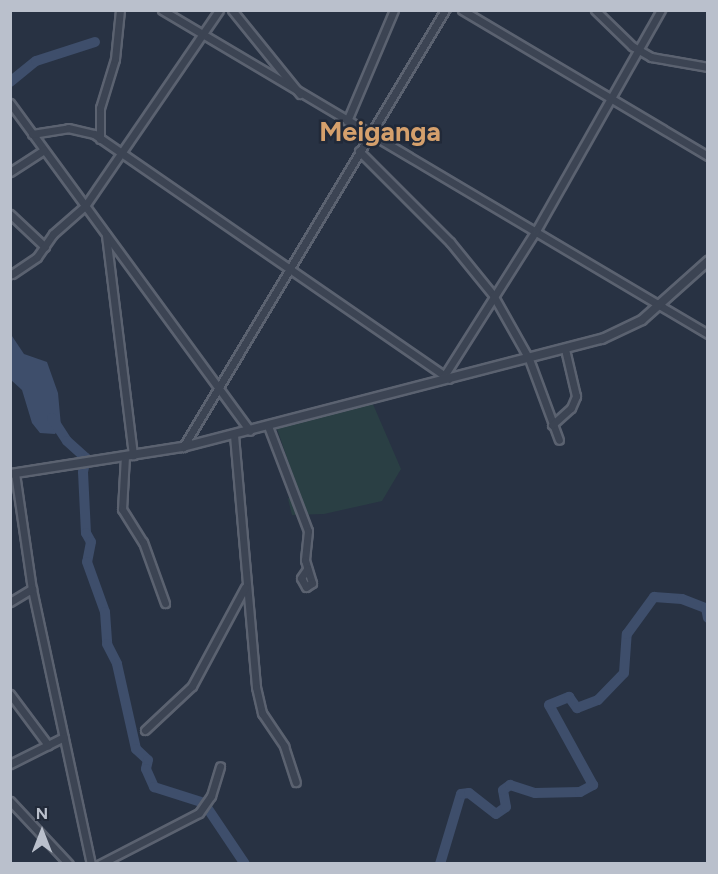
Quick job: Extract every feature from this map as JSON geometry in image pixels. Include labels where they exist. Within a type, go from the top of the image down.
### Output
[{"type":"street","points":[[100,139],[100,108],[116,59],[120,10]]},
{"type":"street","points":[[162,10],[302,97],[370,133],[537,230],[708,334]]},
{"type":"street","points":[[12,274],[32,262],[85,206],[204,36],[219,10]]},
{"type":"street","points":[[232,10],[302,97]]},
{"type":"street","points":[[347,121],[394,10]]},
{"type":"street","points":[[183,447],[218,385],[445,10]]},
{"type":"street","points":[[462,10],[708,156]]},
{"type":"street","points":[[595,10],[639,51],[665,61],[708,67]]},
{"type":"street","points":[[447,377],[493,295],[537,230],[661,10]]},
{"type":"street","points":[[10,103],[250,431]]},
{"type":"street","points":[[32,134],[68,128],[100,139],[291,266],[447,377]]},
{"type":"street","points":[[10,172],[44,150]]},
{"type":"street","points":[[359,151],[450,242],[493,295],[530,359],[559,440]]},
{"type":"street","points":[[10,214],[45,247]]},
{"type":"street","points":[[106,235],[129,456],[122,509],[144,542],[165,603]]},
{"type":"street","points":[[91,864],[32,589],[13,473],[183,447],[447,377],[565,349],[630,327],[661,304],[708,261]]},
{"type":"street","points":[[552,425],[571,408],[576,396],[565,349]]},
{"type":"street","points":[[268,426],[309,531],[307,569]]},
{"type":"street","points":[[234,435],[245,527],[245,587],[260,707],[284,746],[296,782]]},
{"type":"street","points":[[145,730],[192,686],[245,587]]},
{"type":"street","points":[[10,602],[32,589]]},
{"type":"street","points":[[10,694],[48,745]]},
{"type":"street","points":[[10,764],[64,737]]},
{"type":"street","points":[[100,864],[199,813],[211,796],[220,766]]},
{"type":"street","points":[[10,801],[69,864]]},
{"type":"green space","points":[[369,395],[401,469],[382,501],[324,514],[292,515],[288,499],[297,487],[274,420]]},
{"type":"water","points":[[10,333],[24,354],[47,362],[58,393],[61,426],[55,434],[40,433],[32,423],[22,390],[11,380]]},
{"type":"waterway","points":[[10,82],[36,61],[95,42]]},
{"type":"waterway","points":[[52,418],[67,441],[86,458],[83,472],[86,533],[91,542],[87,562],[105,612],[107,644],[117,664],[136,749],[148,760],[146,769],[154,787],[204,803],[245,864]]},
{"type":"waterway","points":[[440,864],[461,794],[469,793],[496,814],[506,807],[503,790],[510,785],[535,793],[580,792],[593,785],[549,705],[569,697],[577,708],[598,700],[624,673],[627,634],[654,597],[682,599],[706,608],[708,618]]},
{"type":"district","name":"Meiganga","points":[[380,132]]}]
